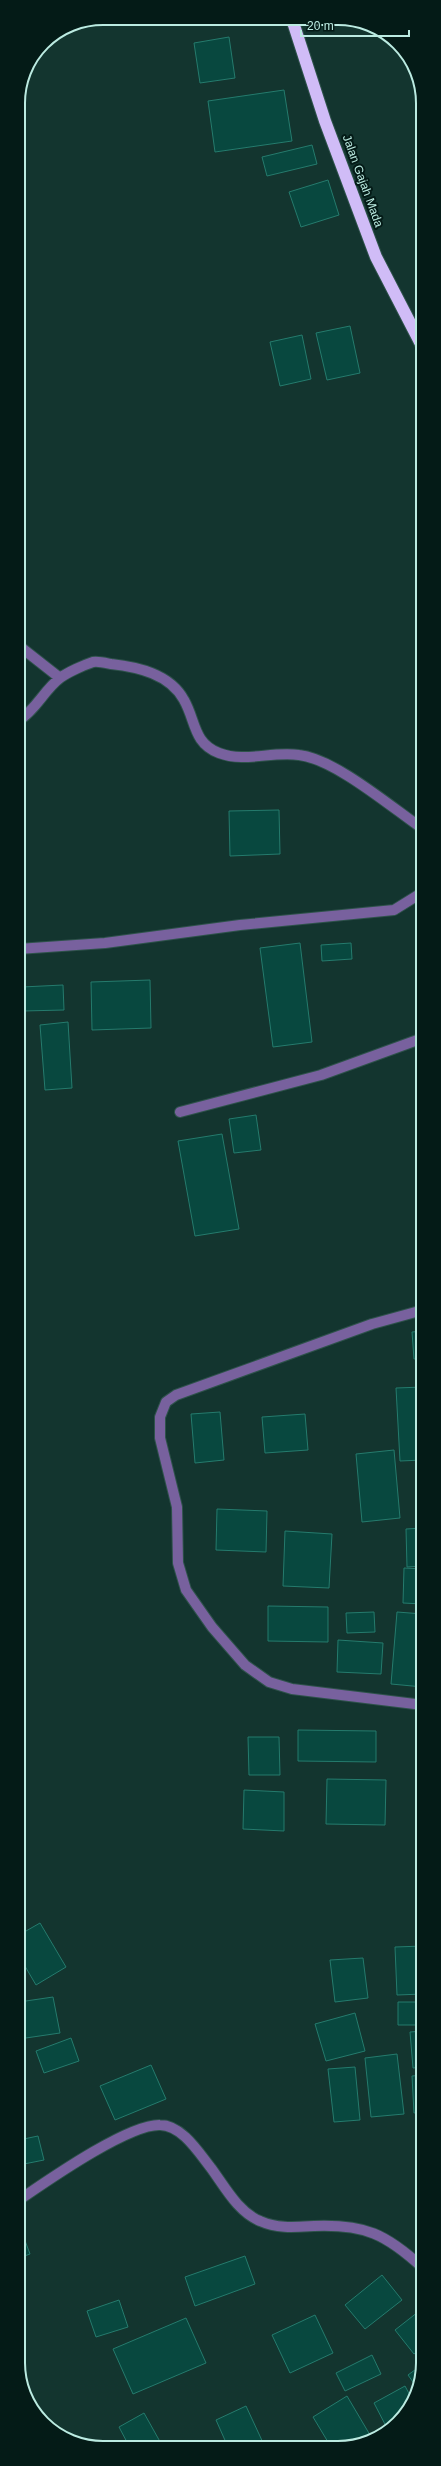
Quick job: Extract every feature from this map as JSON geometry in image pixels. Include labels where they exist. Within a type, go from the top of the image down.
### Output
[{"type":"highway","name":"Jalan Gajah Mada","points":[[294,25],[325,120],[376,257],[416,334]]},
{"type":"street","points":[[25,650],[60,678]]},
{"type":"street","points":[[25,715],[36,706],[60,678],[94,662],[126,666],[156,674],[171,685],[184,699],[199,736],[208,748],[227,756],[252,758],[276,752],[301,755],[326,762],[416,825]]},
{"type":"street","points":[[25,949],[105,943],[240,925],[394,910],[416,896]]},
{"type":"street","points":[[180,1112],[322,1075],[416,1041]]},
{"type":"street","points":[[416,1312],[365,1327],[176,1395],[166,1402],[160,1417],[160,1438],[177,1507],[178,1563],[186,1590],[201,1614],[245,1665],[269,1682],[292,1689],[416,1704]]},
{"type":"street","points":[[25,2196],[100,2149],[140,2128],[160,2124],[179,2132],[196,2148],[241,2208],[260,2221],[283,2227],[334,2225],[357,2228],[397,2244],[416,2262]]},
{"type":"building","points":[[229,37],[235,78],[200,83],[194,43]]},
{"type":"building","points":[[284,90],[292,141],[215,152],[208,101]]},
{"type":"building","points":[[312,145],[317,164],[267,176],[262,157]]},
{"type":"building","points":[[328,180],[339,215],[301,227],[289,192]]},
{"type":"building","points":[[350,326],[360,373],[327,380],[316,333]]},
{"type":"building","points":[[302,335],[311,379],[280,386],[270,342]]},
{"type":"building","points":[[279,810],[280,854],[230,856],[229,811]]},
{"type":"building","points":[[300,943],[312,1042],[273,1047],[260,948]]},
{"type":"building","points":[[351,943],[352,959],[322,961],[321,945]]},
{"type":"building","points":[[150,980],[151,1028],[92,1030],[91,982]]},
{"type":"building","points":[[63,985],[64,1010],[25,1011],[25,987]]},
{"type":"building","points":[[68,1022],[72,1088],[45,1090],[40,1025]]},
{"type":"building","points":[[256,1115],[261,1150],[234,1153],[229,1119]]},
{"type":"building","points":[[222,1134],[239,1229],[195,1236],[178,1141]]},
{"type":"building","points":[[412,1332],[416,1332],[416,1359],[414,1359]]},
{"type":"building","points":[[416,1387],[416,1460],[400,1461],[396,1388]]},
{"type":"building","points":[[220,1412],[224,1460],[195,1463],[191,1414]]},
{"type":"building","points":[[305,1414],[308,1450],[265,1453],[262,1417]]},
{"type":"building","points":[[394,1450],[400,1518],[362,1522],[356,1454]]},
{"type":"building","points":[[217,1509],[267,1511],[266,1552],[216,1550]]},
{"type":"building","points":[[416,1528],[416,1566],[407,1567],[406,1529]]},
{"type":"building","points":[[285,1531],[332,1534],[329,1588],[283,1586]]},
{"type":"building","points":[[404,1568],[416,1569],[416,1604],[403,1603]]},
{"type":"building","points":[[268,1606],[328,1607],[328,1642],[268,1641]]},
{"type":"building","points":[[374,1612],[375,1632],[347,1633],[346,1613]]},
{"type":"building","points":[[397,1612],[416,1613],[416,1686],[391,1684]]},
{"type":"building","points":[[338,1640],[383,1643],[381,1674],[337,1672]]},
{"type":"building","points":[[298,1730],[376,1731],[376,1762],[298,1761]]},
{"type":"building","points":[[248,1737],[279,1737],[280,1775],[249,1775]]},
{"type":"building","points":[[327,1779],[386,1780],[385,1825],[326,1824]]},
{"type":"building","points":[[244,1790],[284,1792],[284,1831],[243,1829]]},
{"type":"building","points":[[40,1923],[66,1967],[36,1985],[25,1966],[25,1932]]},
{"type":"building","points":[[416,1946],[416,1994],[397,1995],[395,1947]]},
{"type":"building","points":[[363,1958],[368,1998],[335,2002],[330,1960]]},
{"type":"building","points":[[53,1997],[60,2033],[25,2038],[25,2001]]},
{"type":"building","points":[[398,2002],[416,2002],[416,2025],[398,2025]]},
{"type":"building","points":[[355,2013],[365,2051],[326,2061],[315,2024]]},
{"type":"building","points":[[410,2032],[416,2032],[416,2068],[413,2068]]},
{"type":"building","points":[[71,2038],[79,2061],[44,2073],[36,2051]]},
{"type":"building","points":[[397,2054],[404,2114],[371,2117],[365,2058]]},
{"type":"building","points":[[151,2065],[166,2099],[115,2120],[100,2086]]},
{"type":"building","points":[[355,2067],[360,2120],[334,2122],[328,2069]]},
{"type":"building","points":[[412,2076],[416,2076],[416,2113],[414,2113]]},
{"type":"building","points":[[38,2136],[44,2160],[25,2164],[25,2139]]},
{"type":"building","points":[[25,2241],[30,2254],[25,2256]]},
{"type":"building","points":[[245,2256],[255,2284],[195,2306],[185,2277]]},
{"type":"building","points":[[382,2275],[402,2300],[365,2329],[345,2305]]},
{"type":"building","points":[[119,2300],[128,2327],[96,2337],[87,2311]]},
{"type":"building","points":[[416,2314],[416,2352],[414,2354],[395,2330]]},
{"type":"building","points":[[315,2315],[333,2353],[290,2373],[272,2335]]},
{"type":"building","points":[[186,2318],[206,2363],[133,2394],[113,2349]]},
{"type":"building","points":[[372,2355],[381,2374],[345,2391],[336,2373]]},
{"type":"building","points":[[415,2370],[413,2382],[408,2375]]},
{"type":"building","points":[[405,2386],[409,2394],[406,2402],[397,2414],[385,2425],[374,2403]]},
{"type":"building","points":[[347,2396],[370,2434],[348,2440],[327,2441],[313,2417]]},
{"type":"building","points":[[246,2406],[262,2441],[225,2441],[216,2420]]},
{"type":"building","points":[[144,2413],[160,2441],[126,2441],[119,2427]]}]
